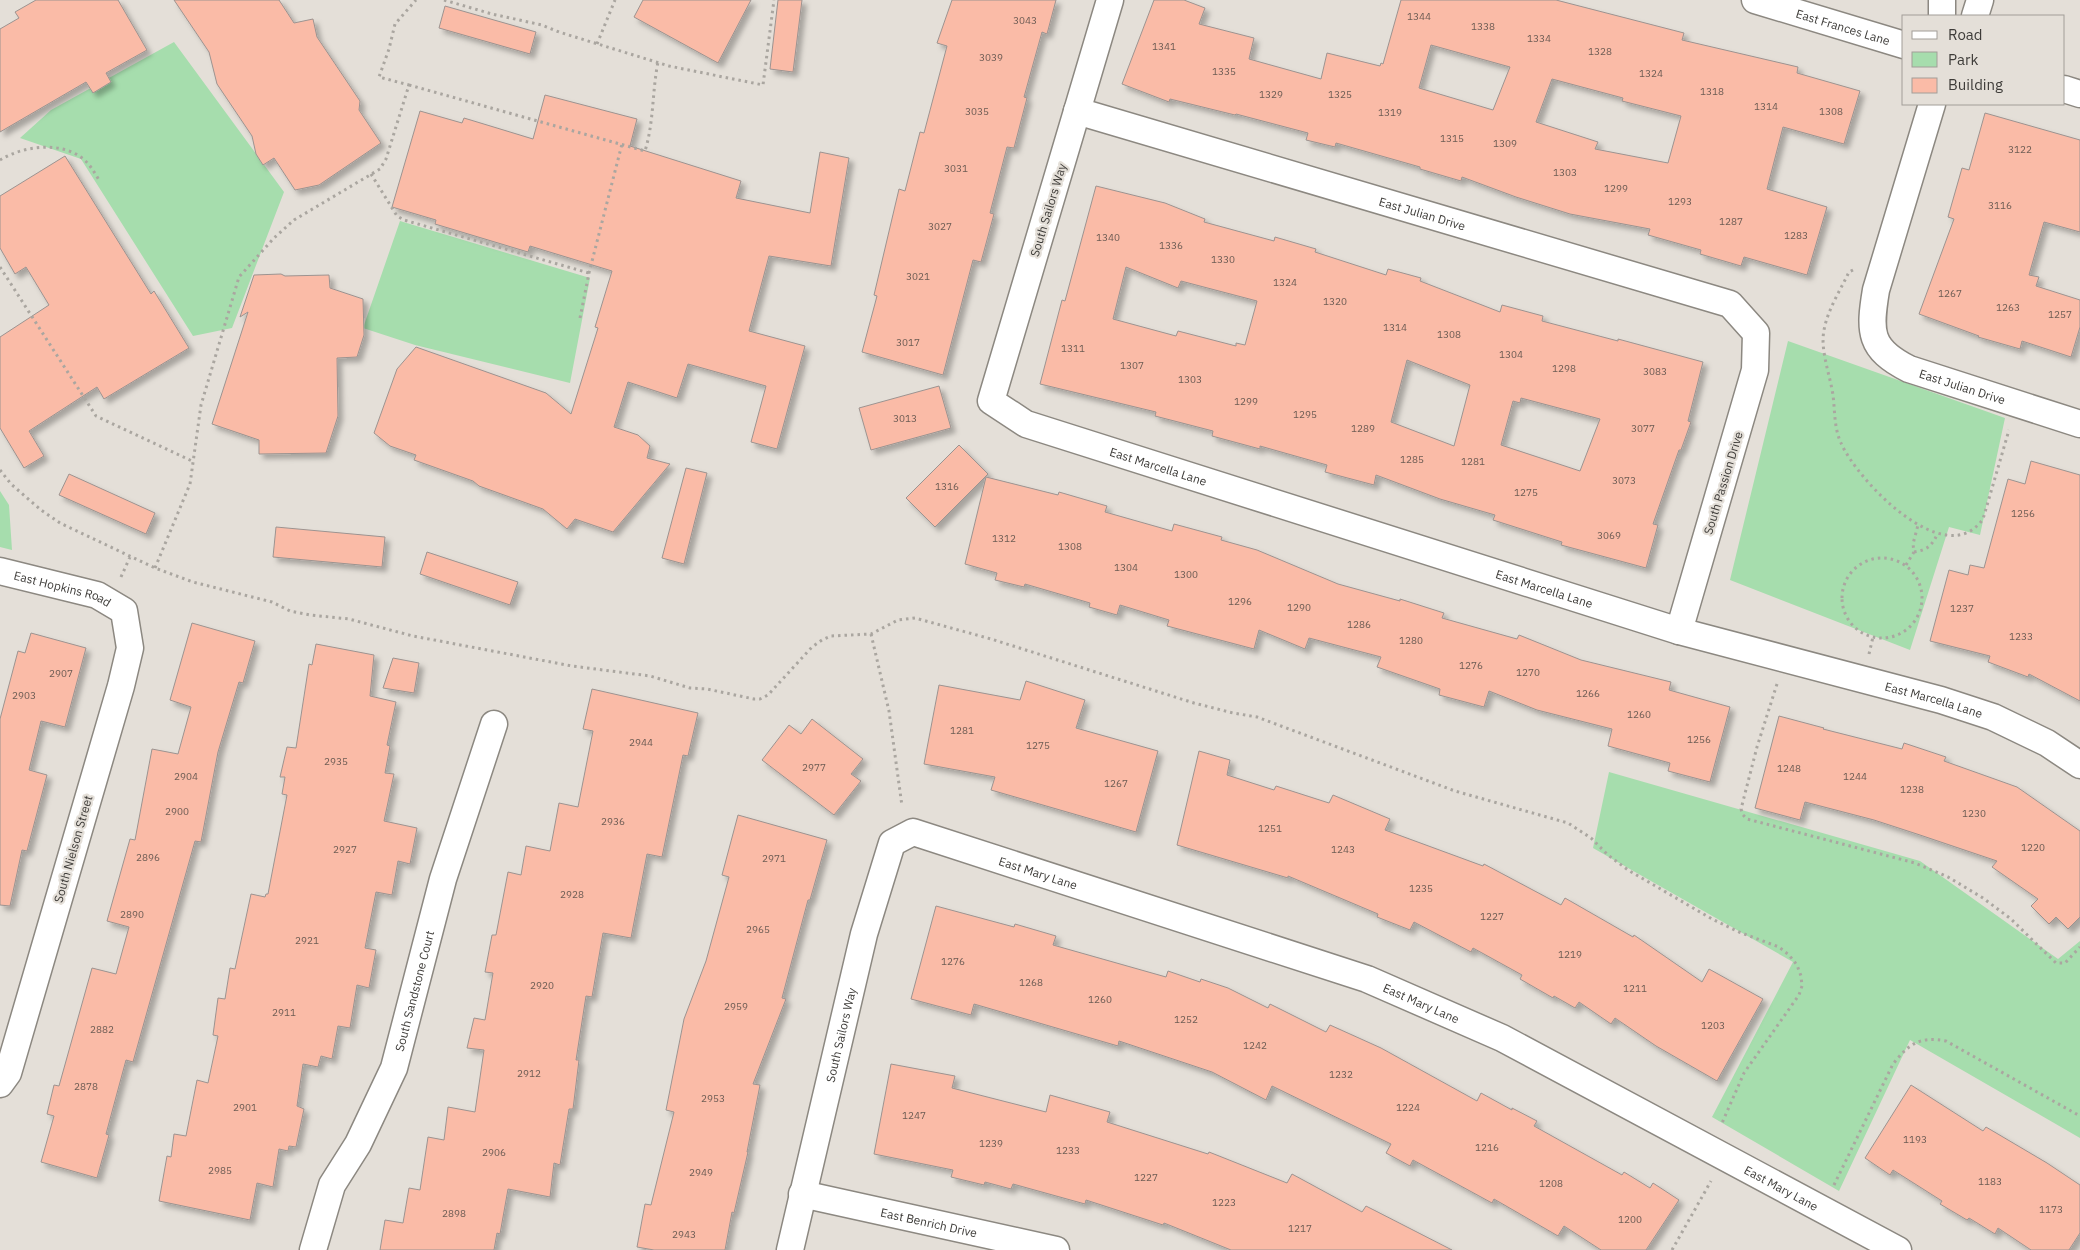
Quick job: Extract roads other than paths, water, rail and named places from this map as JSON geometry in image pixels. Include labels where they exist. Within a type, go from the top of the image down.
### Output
[{"type":"street","name":"South Sailors Way","points":[[1006,412],[991,401],[1110,0]]},
{"type":"street","name":"East Frances Lane","points":[[1754,0],[1902,44]]},
{"type":"street","points":[[1942,0],[1942,15]]},
{"type":"street","points":[[1975,15],[1980,0]]},
{"type":"street","points":[[2065,89],[2080,94]]},
{"type":"street","name":"East Julian Drive","points":[[1932,105],[1876,290],[1872,318],[1874,334],[1879,347],[1890,359],[1909,369],[2017,402],[2080,424]]},
{"type":"street","name":"East Julian Drive","points":[[1077,111],[1730,304],[1756,333]]},
{"type":"street","name":"South Passion Drive","points":[[1679,631],[1755,370],[1756,333]]},
{"type":"street","name":"East Marcella Lane","points":[[1006,412],[1026,424],[1679,631],[1941,700],[1993,717],[2047,743],[2080,764]]},
{"type":"street","name":"East Hopkins Road","points":[[0,571],[97,595],[124,611]]},
{"type":"street","name":"South Nielson Street","points":[[0,1084],[8,1073],[121,686],[130,648],[124,611]]},
{"type":"street","name":"South Sandstone Court","points":[[313,1250],[332,1185],[358,1144],[394,1068],[443,879],[494,724]]},
{"type":"street","name":"South Sailors Way","points":[[790,1250],[864,934],[892,843],[908,821]]},
{"type":"street","name":"East Mary Lane","points":[[908,821],[1367,979],[1502,1038],[1898,1250]]},
{"type":"street","name":"East Benrich Drive","points":[[802,1194],[1056,1250]]}]
